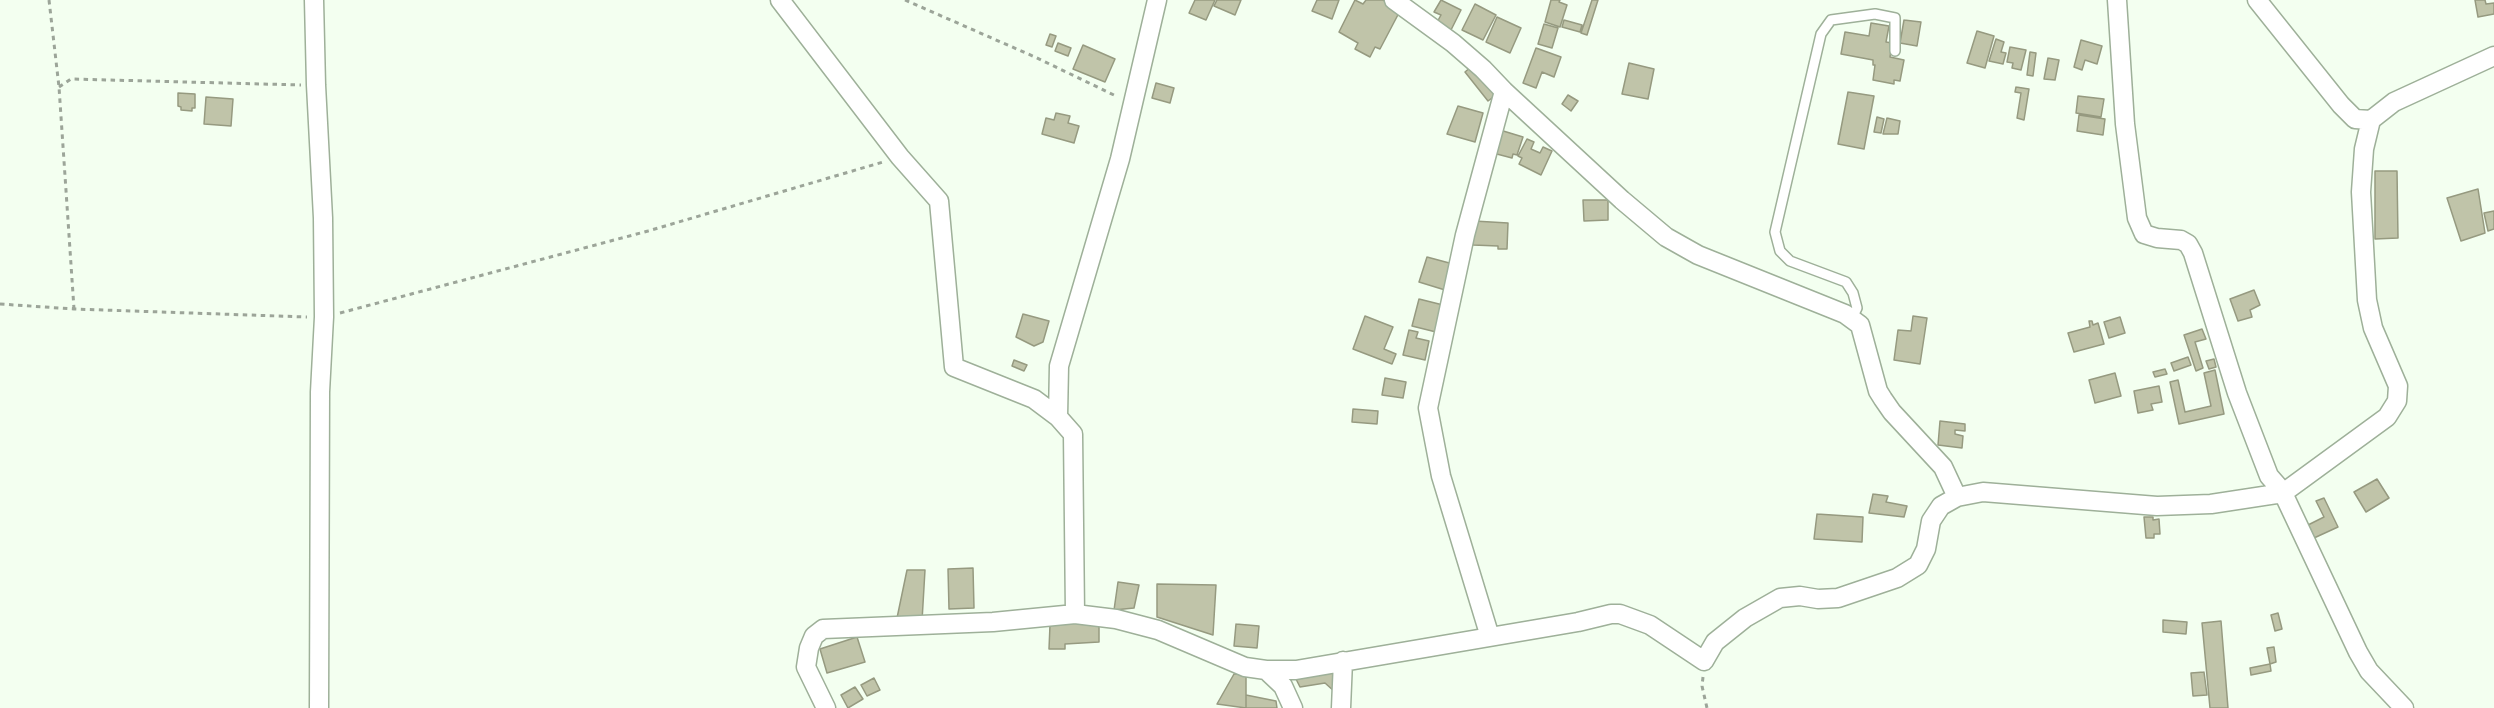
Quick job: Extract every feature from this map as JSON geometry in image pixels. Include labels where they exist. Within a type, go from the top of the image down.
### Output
[{"type":"street","points":[[314,0],[323,206],[324,317],[320,392],[319,708]]},
{"type":"street","points":[[780,0],[900,157],[939,201],[954,367],[1034,399],[1058,417],[1073,434],[1075,614]]},
{"type":"street","points":[[1058,417],[1059,366],[1120,159],[1157,0]]},
{"type":"street","points":[[1394,0],[1453,43],[1483,69],[1635,212],[1666,237],[1698,255],[1852,318],[1864,334],[1878,391],[1892,412],[1943,467],[1956,497]]},
{"type":"street","points":[[2117,0],[2125,124],[2137,218],[2144,234],[2157,238],[2181,240],[2188,244],[2193,253],[2241,404],[2269,476],[2283,493],[2369,671],[2404,708]]},
{"type":"street","points":[[2257,0],[2345,110],[2355,119],[2371,120]]},
{"type":"street","points":[[826,708],[806,668],[811,642],[814,636],[824,629],[993,622],[1075,614],[1116,619],[1158,630],[1245,667],[1266,670],[1296,670],[1611,614],[1620,614],[1650,625],[1704,661],[1715,642],[1737,624],[1780,598],[1800,596],[1818,599],[1838,598],[1897,579],[1918,565],[1926,549],[1931,521],[1941,506],[1956,497],[1983,492],[2157,506],[2211,504],[2283,493],[2387,417],[2397,401],[2398,386],[2373,328],[2367,300],[2361,192],[2364,149],[2371,120],[2394,102],[2494,56]]},
{"type":"street","points":[[1490,637],[1442,476],[1428,408],[1466,235],[1504,91]]},
{"type":"street","points":[[1341,708],[1343,661]]},
{"type":"street","points":[[1266,670],[1283,686],[1293,708]]},
{"type":"lane","points":[[1852,318],[1857,308],[1853,293],[1846,282],[1790,261],[1780,251],[1775,232],[1821,34],[1831,20],[1875,14],[1895,18],[1895,51]]},
{"type":"path","points":[[49,0],[59,87],[74,309]]},
{"type":"path","points":[[905,0],[1035,57],[1132,104]]},
{"type":"path","points":[[59,87],[71,79],[316,85]]},
{"type":"path","points":[[0,304],[74,309],[324,317],[648,231],[900,157]]},
{"type":"path","points":[[1704,661],[1702,686],[1707,708]]},
{"type":"building","points":[[1195,0],[1215,0],[1206,20],[1189,13]]},
{"type":"building","points":[[1217,0],[1241,0],[1235,15],[1214,6]]},
{"type":"building","points":[[1317,0],[1339,0],[1332,19],[1312,11]]},
{"type":"building","points":[[1355,0],[1363,4],[1366,0],[1383,0],[1401,9],[1380,49],[1375,47],[1370,57],[1355,49],[1358,43],[1339,32]]},
{"type":"building","points":[[1441,0],[1461,10],[1450,32],[1436,24],[1441,15],[1434,12]]},
{"type":"building","points":[[1551,0],[1560,0],[1559,2],[1567,5],[1560,27],[1545,22]]},
{"type":"building","points":[[1592,0],[1598,0],[1587,35],[1581,33]]},
{"type":"building","points":[[2475,0],[2485,0],[2486,4],[2494,3],[2494,14],[2478,17]]},
{"type":"building","points":[[1475,4],[1496,15],[1483,40],[1462,30]]},
{"type":"building","points":[[1497,17],[1521,28],[1510,53],[1486,42]]},
{"type":"building","points":[[1564,20],[1582,25],[1580,32],[1562,27]]},
{"type":"building","points":[[1904,20],[1921,22],[1917,46],[1900,43]]},
{"type":"building","points":[[1871,23],[1889,26],[1886,42],[1892,43],[1890,57],[1904,60],[1900,81],[1894,80],[1894,84],[1873,80],[1875,65],[1873,65],[1873,60],[1841,54],[1845,32],[1869,36]]},
{"type":"building","points":[[1544,24],[1558,28],[1552,48],[1538,44]]},
{"type":"building","points":[[1977,31],[1994,36],[1985,68],[1967,63]]},
{"type":"building","points":[[1050,34],[1056,36],[1052,47],[1046,45]]},
{"type":"building","points":[[1996,39],[2004,42],[2001,52],[2006,53],[2003,64],[1989,61]]},
{"type":"building","points":[[2081,40],[2102,46],[2097,64],[2085,60],[2082,70],[2074,67]]},
{"type":"building","points":[[1058,43],[1071,48],[1068,56],[1055,51]]},
{"type":"building","points":[[1083,45],[1115,59],[1105,82],[1073,69]]},
{"type":"building","points":[[2010,47],[2026,50],[2021,70],[2012,68],[2013,63],[2007,62]]},
{"type":"building","points":[[1536,48],[1561,57],[1554,77],[1542,72],[1536,88],[1523,83]]},
{"type":"building","points":[[2030,52],[2036,53],[2033,76],[2027,75]]},
{"type":"building","points":[[2048,58],[2059,60],[2055,80],[2044,79]]},
{"type":"building","points":[[1629,63],[1654,69],[1648,99],[1622,94]]},
{"type":"building","points":[[1472,66],[1496,95],[1488,101],[1465,72]]},
{"type":"building","points":[[1156,83],[1174,88],[1170,103],[1152,98]]},
{"type":"building","points":[[2016,87],[2029,89],[2024,120],[2017,118],[2021,93],[2015,92]]},
{"type":"building","points":[[1848,92],[1874,96],[1864,149],[1838,144]]},
{"type":"building","points":[[178,93],[195,94],[195,108],[192,108],[192,111],[181,110],[178,106]]},
{"type":"building","points":[[1568,95],[1578,101],[1571,111],[1562,104]]},
{"type":"building","points":[[2078,96],[2104,99],[2101,117],[2076,113]]},
{"type":"building","points":[[206,97],[233,99],[231,126],[204,124]]},
{"type":"building","points":[[1458,106],[1483,113],[1475,142],[1447,134]]},
{"type":"building","points":[[1056,113],[1070,116],[1068,123],[1079,126],[1074,143],[1042,134],[1046,118],[1054,120]]},
{"type":"building","points":[[2079,115],[2105,119],[2103,135],[2077,131]]},
{"type":"building","points":[[1877,117],[1884,119],[1881,133],[1874,132]]},
{"type":"building","points":[[1887,118],[1900,121],[1898,134],[1883,134]]},
{"type":"building","points":[[1500,130],[1523,137],[1517,155],[1513,154],[1512,158],[1493,153]]},
{"type":"building","points":[[1527,139],[1534,142],[1531,149],[1540,153],[1543,147],[1552,151],[1541,175],[1519,164],[1522,158],[1518,156]]},
{"type":"building","points":[[2375,171],[2397,171],[2398,238],[2375,239]]},
{"type":"building","points":[[2478,189],[2485,233],[2461,241],[2447,198]]},
{"type":"building","points":[[1583,200],[1608,200],[1608,220],[1584,221]]},
{"type":"building","points":[[2494,211],[2494,229],[2488,231],[2484,213]]},
{"type":"building","points":[[1474,221],[1508,223],[1507,249],[1498,249],[1498,246],[1473,245]]},
{"type":"building","points":[[1427,257],[1453,264],[1445,290],[1419,282]]},
{"type":"building","points":[[2254,290],[2260,305],[2250,310],[2252,317],[2238,321],[2230,299]]},
{"type":"building","points":[[1419,299],[1443,305],[1436,332],[1412,326]]},
{"type":"building","points":[[1023,314],[1049,321],[1043,342],[1034,346],[1016,337]]},
{"type":"building","points":[[1365,316],[1393,327],[1384,349],[1396,354],[1392,364],[1353,349]]},
{"type":"building","points":[[1913,316],[1927,318],[1920,364],[1894,360],[1898,330],[1911,331]]},
{"type":"building","points":[[2120,317],[2125,333],[2109,338],[2104,322]]},
{"type":"building","points":[[2089,321],[2092,321],[2093,325],[2098,323],[2104,344],[2074,352],[2068,333],[2090,327]]},
{"type":"building","points":[[2202,329],[2206,339],[2195,342],[2203,368],[2196,371],[2184,335]]},
{"type":"building","points":[[1409,330],[1418,332],[1416,338],[1429,341],[1425,360],[1403,355]]},
{"type":"building","points":[[2188,357],[2191,365],[2174,371],[2171,363]]},
{"type":"building","points":[[2214,359],[2216,367],[2209,369],[2206,361]]},
{"type":"building","points":[[1014,360],[1027,365],[1024,371],[1012,366]]},
{"type":"building","points":[[2165,369],[2167,374],[2155,377],[2153,372]]},
{"type":"building","points":[[2215,370],[2224,414],[2179,424],[2170,382],[2178,380],[2185,412],[2211,406],[2204,373]]},
{"type":"building","points":[[2115,373],[2121,396],[2095,403],[2089,380]]},
{"type":"building","points":[[1385,378],[1406,382],[1403,398],[1382,395]]},
{"type":"building","points":[[2159,386],[2162,402],[2151,404],[2153,410],[2138,413],[2134,391]]},
{"type":"building","points":[[1353,409],[1378,411],[1377,424],[1352,422]]},
{"type":"building","points":[[1940,421],[1965,424],[1965,431],[1955,430],[1955,434],[1963,436],[1962,448],[1938,445]]},
{"type":"building","points":[[2377,479],[2389,498],[2366,512],[2354,492]]},
{"type":"building","points":[[1873,494],[1888,496],[1886,502],[1907,506],[1904,517],[1869,513]]},
{"type":"building","points":[[2324,498],[2338,527],[2314,538],[2308,525],[2324,517],[2316,501]]},
{"type":"building","points":[[1817,514],[1863,517],[1862,542],[1814,539]]},
{"type":"building","points":[[2144,517],[2159,519],[2160,534],[2154,534],[2154,538],[2146,538]]},
{"type":"building","points":[[973,568],[974,608],[949,609],[948,569]]},
{"type":"building","points":[[907,570],[925,570],[922,621],[897,618]]},
{"type":"building","points":[[1118,582],[1139,585],[1134,608],[1114,610]]},
{"type":"building","points":[[1157,584],[1216,585],[1213,635],[1157,617]]},
{"type":"building","points":[[2278,613],[2282,629],[2275,631],[2271,615]]},
{"type":"building","points":[[2163,620],[2187,622],[2186,634],[2163,632]]},
{"type":"building","points":[[2221,621],[2228,708],[2210,708],[2202,623]]},
{"type":"building","points":[[1058,623],[1099,623],[1099,642],[1065,644],[1065,649],[1049,649],[1050,625],[1058,625]]},
{"type":"building","points":[[1236,624],[1259,626],[1257,648],[1234,646]]},
{"type":"building","points":[[857,637],[865,662],[827,673],[820,649]]},
{"type":"building","points":[[2274,647],[2276,662],[2270,664],[2267,648]]},
{"type":"building","points":[[2270,664],[2271,671],[2251,675],[2250,668]]},
{"type":"building","points":[[1337,665],[1335,692],[1325,683],[1300,687],[1294,675]]},
{"type":"building","points":[[2204,672],[2207,695],[2193,696],[2191,673]]},
{"type":"building","points":[[1234,674],[1246,674],[1246,708],[1217,704]]},
{"type":"building","points":[[874,678],[880,690],[867,696],[861,685]]},
{"type":"building","points":[[855,687],[863,699],[848,708],[841,695]]},
{"type":"building","points":[[1246,695],[1276,701],[1277,708],[1246,708]]}]
